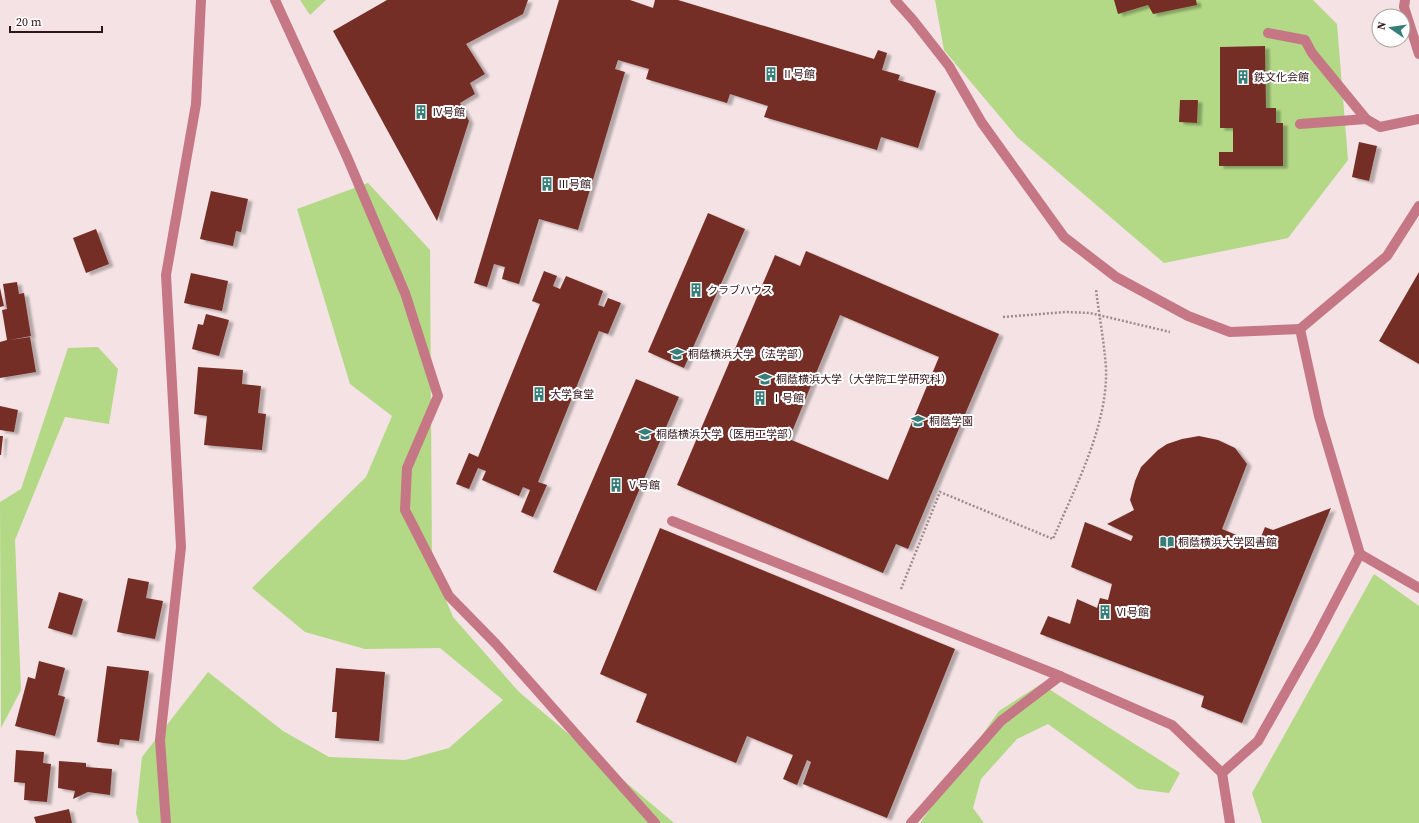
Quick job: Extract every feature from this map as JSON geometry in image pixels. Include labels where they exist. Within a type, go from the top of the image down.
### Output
[{"type":"street","points":[[166,823],[160,740],[181,547],[166,274],[196,104],[201,0]]},
{"type":"street","points":[[275,0],[347,157],[405,292],[438,396],[407,468],[405,510],[450,596],[496,644],[655,823]]},
{"type":"street","points":[[895,0],[949,66],[982,123],[1064,238],[1116,277],[1180,312],[1230,332],[1300,329],[1387,256],[1419,206]]},
{"type":"street","points":[[1405,0],[1404,7],[1419,54]]},
{"type":"street","points":[[1268,33],[1304,40],[1366,119],[1380,127],[1419,119]]},
{"type":"street","points":[[1300,124],[1366,119]]},
{"type":"street","points":[[1300,329],[1319,416],[1360,554],[1419,588]]},
{"type":"street","points":[[672,521],[1060,676],[1172,725],[1222,773],[1230,823]]},
{"type":"street","points":[[1222,773],[1258,741],[1316,640],[1360,554]]},
{"type":"street","points":[[911,823],[1001,721],[1060,676]]},
{"type":"path","points":[[893,609],[940,492],[1053,539],[1088,457],[1101,413],[1106,369],[1092,258]]},
{"type":"path","points":[[1003,317],[1066,312],[1100,314],[1172,332],[1180,312]]},
{"type":"green space","points":[[300,0],[326,0],[310,15]]},
{"type":"green space","points":[[935,0],[1313,0],[1337,24],[1348,160],[1288,238],[1164,263],[1017,137],[944,50]]},
{"type":"green space","points":[[368,183],[430,250],[432,567],[453,617],[519,692],[674,823],[139,823],[136,813],[142,757],[208,672],[283,731],[329,757],[405,760],[449,748],[503,700],[440,648],[365,649],[305,632],[252,588],[366,477],[392,416],[350,384],[297,209]]},
{"type":"green space","points":[[98,347],[118,369],[109,424],[65,417],[15,540],[21,690],[1,728],[0,502],[21,489],[68,348]]},
{"type":"green space","points":[[1374,574],[1419,606],[1419,823],[1262,823],[1252,793]]},
{"type":"green space","points":[[1041,684],[1180,773],[1169,793],[1138,789],[1048,724],[1017,739],[981,779],[973,808],[984,823],[920,823],[999,711]]},
{"type":"building","name":"Ⅳ号館","points":[[387,0],[528,0],[523,14],[466,44],[485,74],[470,83],[475,94],[460,103],[469,121],[437,221],[333,31]]},
{"type":"building","name":"Ⅱ号館","points":[[559,0],[630,0],[653,8],[655,0],[678,0],[874,59],[878,50],[887,53],[882,70],[900,75],[898,80],[936,91],[918,148],[881,137],[877,150],[764,117],[768,106],[730,94],[727,103],[646,79],[649,69],[618,60],[615,69],[625,72],[578,230],[539,219],[519,284],[502,279],[505,267],[494,264],[487,287],[474,283]]},
{"type":"building","points":[[1114,0],[1196,0],[1197,5],[1153,14],[1148,5],[1118,14]]},
{"type":"building","name":"鉄文化会館","points":[[1265,46],[1266,108],[1276,108],[1276,123],[1283,123],[1283,166],[1219,166],[1219,152],[1233,152],[1233,128],[1220,128],[1220,47]]},
{"type":"building","points":[[1180,100],[1198,100],[1197,123],[1179,122]]},
{"type":"building","points":[[1359,142],[1377,146],[1369,181],[1352,177]]},
{"type":"building","points":[[211,191],[248,199],[241,232],[236,231],[233,246],[200,239]]},
{"type":"building","name":"クラブハウス","points":[[708,213],[745,229],[684,368],[648,352]]},
{"type":"building","points":[[96,229],[109,264],[86,273],[73,238]]},
{"type":"building","name":"Ⅰ号館","points":[[806,251],[999,334],[908,549],[896,544],[883,573],[677,485],[775,255],[800,266]],"holes":[[[840,315],[939,357],[888,480],[789,439]]]},
{"type":"building","name":"大学食堂","points":[[544,271],[557,276],[553,286],[560,289],[566,276],[603,291],[598,305],[604,307],[608,298],[621,303],[608,334],[599,331],[538,482],[547,485],[533,517],[521,512],[530,490],[523,487],[519,496],[482,480],[486,471],[478,468],[469,489],[456,484],[469,453],[478,457],[540,304],[532,301]]},
{"type":"building","points":[[1419,272],[1419,364],[1379,341]]},
{"type":"building","points":[[191,273],[228,281],[222,311],[184,303]]},
{"type":"building","points":[[17,282],[19,294],[24,293],[31,336],[10,340],[30,337],[36,372],[0,378],[0,342],[7,340],[2,310],[7,309],[3,284]]},
{"type":"building","points":[[0,288],[4,306],[0,307]]},
{"type":"building","points":[[206,314],[229,320],[219,356],[192,349],[198,324],[203,325]]},
{"type":"building","points":[[198,367],[243,370],[242,384],[261,386],[258,413],[266,414],[262,450],[204,445],[207,416],[194,414]]},
{"type":"building","name":"Ⅴ号館","points":[[636,379],[679,397],[596,591],[553,572]]},
{"type":"building","points":[[0,406],[18,410],[14,432],[0,430]]},
{"type":"building","points":[[0,436],[3,436],[1,455],[0,455]]},
{"type":"building","points":[[1199,436],[1218,440],[1235,448],[1247,464],[1222,529],[1258,544],[1265,527],[1273,530],[1331,508],[1242,723],[1201,707],[1204,696],[1040,634],[1048,616],[1070,624],[1077,599],[1097,608],[1100,598],[1108,600],[1112,584],[1071,567],[1085,522],[1131,541],[1133,536],[1107,524],[1134,510],[1130,500],[1135,481],[1141,467],[1158,450],[1167,444],[1182,439]]},
{"type":"building","points":[[660,528],[955,649],[887,818],[803,784],[811,762],[807,760],[797,785],[783,779],[793,755],[747,736],[736,763],[636,722],[647,694],[600,674]]},
{"type":"building","points":[[128,578],[149,582],[146,598],[163,601],[155,639],[117,632]]},
{"type":"building","points":[[59,592],[83,599],[72,635],[48,628]]},
{"type":"building","points":[[39,661],[65,668],[58,695],[65,697],[55,736],[15,726],[28,677],[35,679]]},
{"type":"building","points":[[107,666],[149,671],[139,741],[120,739],[119,745],[97,742]]},
{"type":"building","points":[[336,668],[385,672],[379,741],[335,738],[337,712],[332,712]]},
{"type":"building","points":[[16,750],[44,752],[43,763],[51,764],[47,802],[24,800],[25,783],[14,782]]},
{"type":"building","points":[[59,761],[86,763],[86,767],[112,769],[110,795],[88,792],[73,799],[75,791],[58,788]]},
{"type":"building","points":[[69,809],[72,823],[36,823],[34,817]]},
{"type":"place","name":"Ⅱ号館","points":[[771,74]]},
{"type":"place","name":"鉄文化会館","points":[[1243,77]]},
{"type":"place","name":"Ⅳ号館","points":[[421,112]]},
{"type":"place","name":"Ⅲ号館","points":[[547,184]]},
{"type":"place","name":"クラブハウス","points":[[696,290]]},
{"type":"place","name":"桐蔭横浜大学（法学部）","points":[[677,354]]},
{"type":"place","name":"桐蔭横浜大学（大学院工学研究科）","points":[[765,379]]},
{"type":"place","name":"大学食堂","points":[[539,394]]},
{"type":"place","name":"Ⅰ号館","points":[[760,398]]},
{"type":"place","name":"桐蔭学園","points":[[918,421]]},
{"type":"place","name":"桐蔭横浜大学（医用工学部）","points":[[645,434]]},
{"type":"place","name":"Ⅴ号館","points":[[616,485]]},
{"type":"place","name":"桐蔭横浜大学図書館","points":[[1167,542]]},
{"type":"place","name":"Ⅵ号館","points":[[1105,612]]}]
